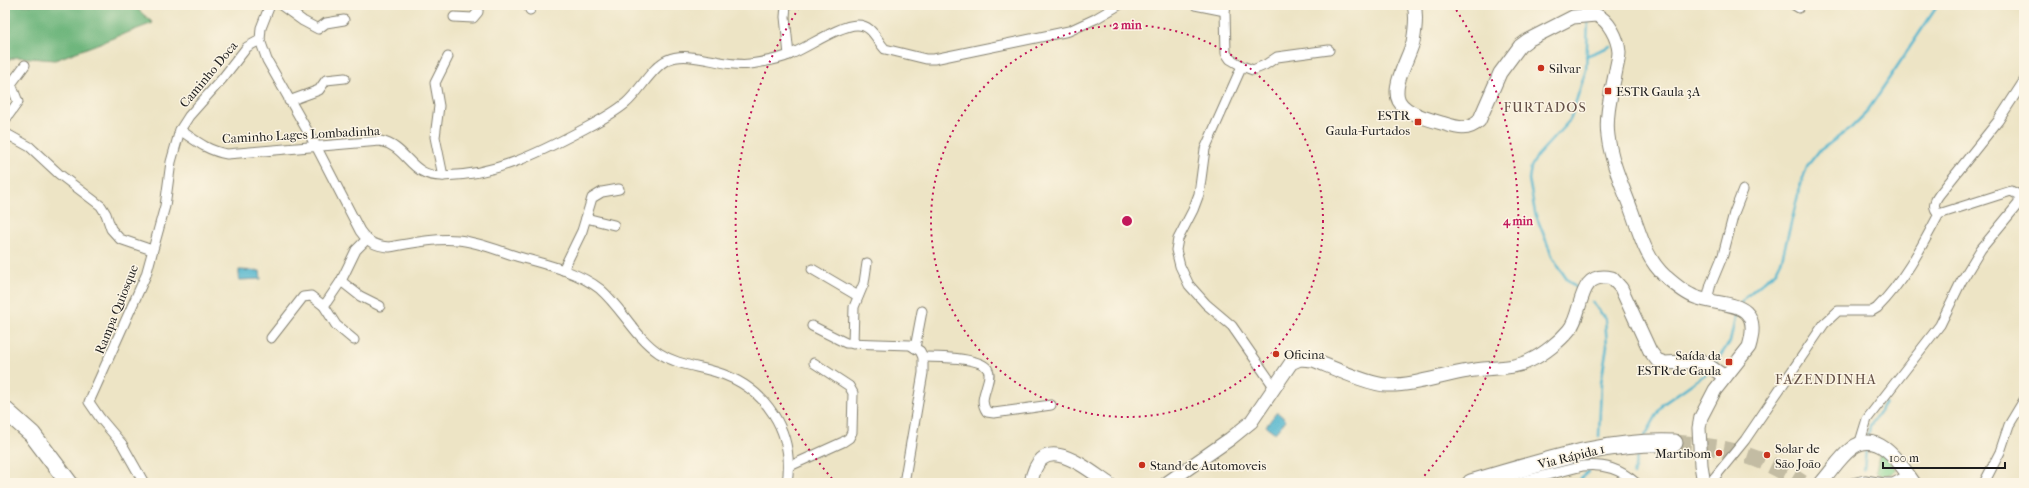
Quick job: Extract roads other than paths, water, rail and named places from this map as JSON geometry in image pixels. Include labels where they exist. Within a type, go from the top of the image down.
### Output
[{"type":"highway","points":[[5,410],[32,434],[69,483]]},
{"type":"highway","points":[[5,423],[26,443],[57,483]]},
{"type":"highway","name":"Via Rápida 1","points":[[1471,483],[1592,449],[1637,443],[1674,444]]},
{"type":"main road","points":[[1414,5],[1413,41],[1399,80],[1397,96],[1402,105],[1415,113],[1429,120],[1463,129],[1474,126],[1479,121],[1500,73],[1520,46],[1560,22],[1583,15],[1596,15],[1606,22],[1617,42],[1619,53],[1608,121],[1608,135],[1615,166],[1643,241],[1652,260],[1664,275],[1694,296],[1706,300],[1736,305],[1748,314],[1751,323],[1751,340],[1749,347],[1745,354],[1724,377],[1700,417],[1699,434],[1704,483]]},
{"type":"main road","points":[[1167,483],[1230,439],[1251,422],[1275,388],[1287,367],[1300,358],[1313,360],[1376,383],[1387,385],[1527,362],[1542,353],[1570,330],[1586,287],[1592,280],[1606,277],[1612,278],[1621,288],[1650,351],[1657,360],[1665,363],[1702,362],[1724,377]]},
{"type":"main road","points":[[1821,483],[1852,448],[1867,444],[1883,446],[1899,461],[1911,479]]},
{"type":"main road","points":[[1031,483],[1035,468],[1040,461],[1048,456],[1060,455],[1070,458],[1108,483]]},
{"type":"street","points":[[270,5],[261,28],[260,40],[267,60],[316,146],[366,240],[380,246],[389,247],[425,241],[458,240],[476,243],[563,270],[587,281],[616,304],[645,342],[659,353],[679,363],[717,372],[741,382],[758,394],[780,426],[787,445],[790,466],[787,483]]},
{"type":"street","points":[[281,5],[303,21],[318,29],[326,23],[344,20]]},
{"type":"street","points":[[454,17],[473,18],[478,12],[478,5]]},
{"type":"street","points":[[786,5],[785,17],[789,55]]},
{"type":"street","name":"Caminho Lages Lombadinha","points":[[180,130],[205,148],[215,152],[227,154],[380,141],[390,143],[398,149],[419,171],[427,175],[443,176],[493,169],[529,158],[610,114],[626,103],[659,66],[665,61],[674,57],[688,56],[717,63],[748,64],[789,55],[847,27],[858,25],[867,27],[874,32],[885,49],[926,59],[934,59],[1069,31],[1094,20],[1119,5]]},
{"type":"street","points":[[1195,5],[1225,8],[1226,53],[1230,59],[1253,70],[1265,65],[1277,57],[1329,50]]},
{"type":"street","points":[[1794,5],[1799,8],[1800,5]]},
{"type":"street","name":"Caminho Doca","points":[[180,130],[189,116],[222,79],[247,47],[260,40]]},
{"type":"street","points":[[443,176],[435,137],[439,106],[435,83],[448,57]]},
{"type":"street","points":[[5,120],[18,102],[12,89],[12,81],[25,65]]},
{"type":"street","points":[[1242,66],[1205,149],[1199,194],[1193,210],[1178,239],[1176,250],[1180,266],[1189,285],[1206,304],[1232,326],[1275,388]]},
{"type":"street","points":[[289,101],[319,90],[326,80],[346,78]]},
{"type":"street","points":[[1938,214],[1935,210],[1935,201],[1998,121],[2024,81]]},
{"type":"street","name":"Rampa Quiosque","points":[[144,483],[122,444],[89,402],[146,274],[165,206],[171,162],[180,130]]},
{"type":"street","points":[[5,133],[30,147],[101,206],[106,214],[111,229],[120,239],[152,250]]},
{"type":"street","points":[[563,270],[582,231],[592,198],[602,192],[619,189]]},
{"type":"street","points":[[1706,300],[1723,255],[1734,213],[1743,190]]},
{"type":"street","points":[[1859,445],[1867,419],[1940,324],[1961,282],[1981,249],[2019,203],[2020,199],[2019,195],[2011,191],[1950,212],[1938,214]]},
{"type":"street","points":[[1710,483],[1745,440],[1824,324],[1838,311],[1872,311],[1877,308],[1899,284],[1920,251],[1938,214]]},
{"type":"street","points":[[586,218],[614,225]]},
{"type":"street","points":[[324,306],[341,281],[356,250],[366,240]]},
{"type":"street","points":[[853,344],[854,307],[864,283],[867,263]]},
{"type":"street","points":[[812,269],[858,296]]},
{"type":"street","points":[[341,281],[360,296],[380,306]]},
{"type":"street","points":[[271,338],[303,297],[311,296],[324,306],[336,325],[354,340]]},
{"type":"street","points":[[915,348],[922,311]]},
{"type":"street","points":[[812,326],[842,342],[853,344],[904,345],[915,348],[923,357],[923,373],[904,483]]},
{"type":"street","points":[[923,357],[955,358],[985,366],[988,370],[989,376],[982,400],[987,412],[994,413],[1051,405]]},
{"type":"street","points":[[790,466],[843,442],[849,438],[852,432],[853,393],[849,386],[814,363]]},
{"type":"street","points":[[1984,483],[2000,452],[2009,425],[2024,400]]},
{"type":"street","points":[[1514,483],[1584,466],[1595,465],[1619,470],[1636,483]]},
{"type":"street","points":[[1852,483],[1865,480],[1893,483],[1911,479]]},
{"type":"water","points":[[239,270],[260,271],[261,279],[239,280]]},
{"type":"water","points":[[1277,412],[1286,420],[1275,433],[1266,426]]},
{"type":"waterway","points":[[1741,303],[1776,271],[1782,259],[1801,183],[1808,165],[1819,151],[1851,128],[1866,113],[1938,5]]},
{"type":"waterway","points":[[1579,291],[1566,278],[1553,258],[1535,213],[1529,179],[1531,167],[1537,156],[1570,120],[1586,70],[1588,21]]},
{"type":"waterway","points":[[1586,56],[1611,46]]},
{"type":"waterway","points":[[1592,302],[1605,318],[1607,346],[1601,383],[1599,436]]},
{"type":"waterway","points":[[1715,363],[1730,342],[1736,314]]},
{"type":"waterway","points":[[1645,436],[1663,404],[1707,373]]},
{"type":"waterway","points":[[1868,438],[1870,426],[1885,403]]},
{"type":"waterway","points":[[1633,475],[1639,450]]},
{"type":"waterway","points":[[1864,470],[1866,450]]},
{"type":"waterway","points":[[1576,483],[1589,472]]},
{"type":"tunnel","points":[[1674,443],[1710,447],[1741,454],[1771,465],[1802,483]]},
{"type":"place","name":"Silvar","points":[[1541,68]]},
{"type":"place","name":"ESTR Gaula 3A","points":[[1608,91]]},
{"type":"place","name":"ESTR Gaula-Furtados","points":[[1418,122]]},
{"type":"place","name":"Oficina","points":[[1276,354]]},
{"type":"place","name":"Saída da ESTR de Gaula","points":[[1729,362]]},
{"type":"place","name":"Martibom","points":[[1719,453]]},
{"type":"place","name":"Solar de São João","points":[[1767,455]]},
{"type":"place","name":"Stand de Automoveis","points":[[1142,465]]},
{"type":"district","name":"FURTADOS","points":[[1545,107]]},
{"type":"district","name":"FAZENDINHA","points":[[1826,379]]}]
